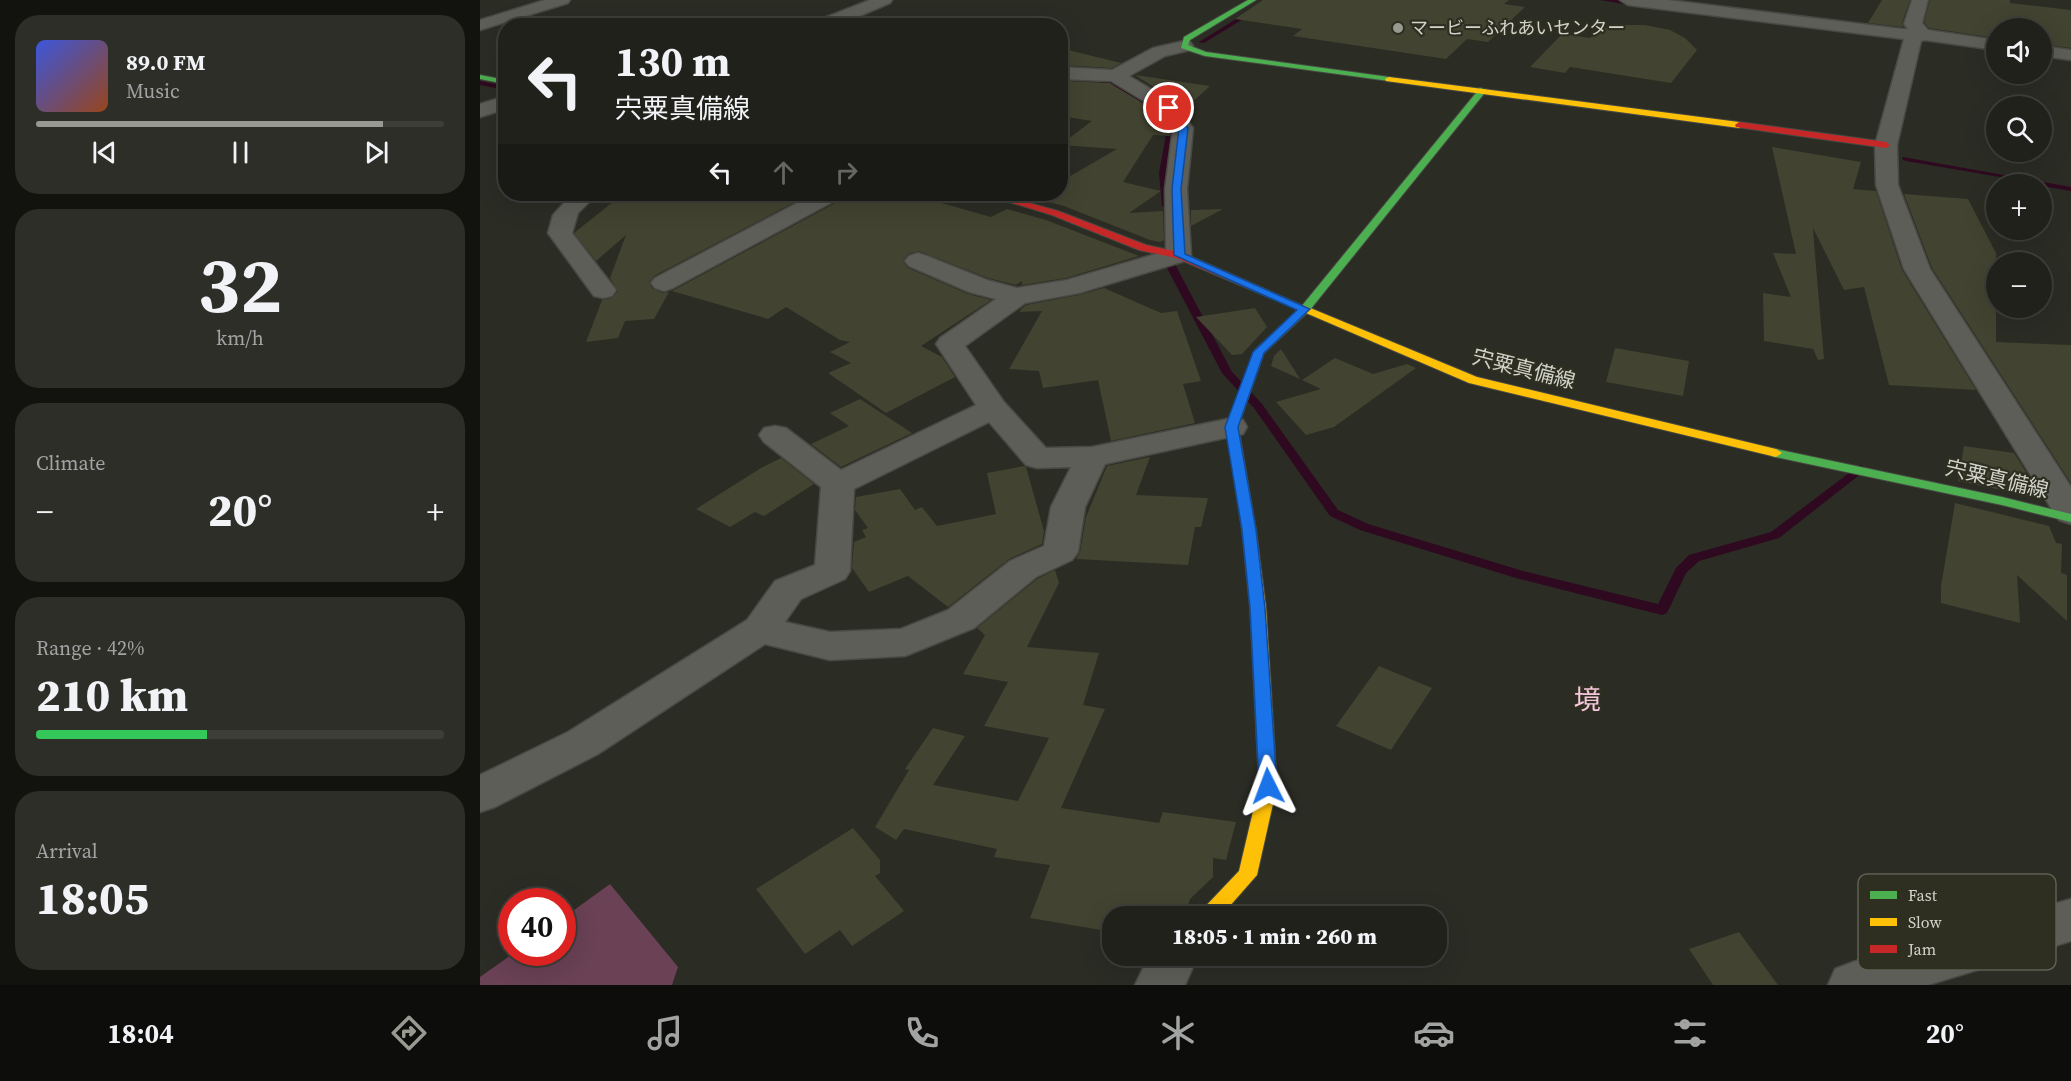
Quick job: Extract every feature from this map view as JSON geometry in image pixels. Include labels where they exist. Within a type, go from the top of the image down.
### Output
[{"type":"street","points":[[505,18],[562,0]]},
{"type":"street","points":[[840,18],[884,0]]},
{"type":"street","points":[[1184,46],[1187,39],[1254,0]]},
{"type":"street","points":[[1628,0],[1902,34],[1923,34],[1986,43]]},
{"type":"street","points":[[1736,13],[1745,2],[1754,0]]},
{"type":"street","points":[[1920,0],[1913,24],[1923,34]]},
{"type":"street","points":[[480,26],[498,20]]},
{"type":"street","points":[[1923,34],[1913,38],[1886,145],[1887,185],[1917,269],[2071,513]]},
{"type":"street","points":[[1114,76],[1159,52],[1184,46],[1205,54],[1886,145]]},
{"type":"street","points":[[2052,52],[2071,55]]},
{"type":"street","points":[[918,261],[978,286],[1017,296],[1070,287],[1179,255],[1176,189],[1183,128],[1169,108],[1114,76],[1068,73]]},
{"type":"street","points":[[480,77],[498,80]]},
{"type":"street","points":[[1219,906],[1248,875],[1268,786],[1258,608],[1249,530],[1232,427],[1259,352],[1305,309],[1483,90]]},
{"type":"street","points":[[480,111],[498,105]]},
{"type":"street","points":[[575,201],[561,221],[560,233],[603,290]]},
{"type":"street","points":[[664,283],[818,201]]},
{"type":"street","name":"宍粟真備線","points":[[1013,201],[1055,213],[1143,248],[1179,255],[1473,380],[1650,421],[1732,444],[2002,501],[2071,518]]},
{"type":"street","points":[[1017,296],[950,344],[993,408],[1037,458],[1092,457],[1232,427]]},
{"type":"street","points":[[838,484],[993,408]]},
{"type":"street","points":[[775,435],[838,484]]},
{"type":"street","points":[[760,629],[831,646],[905,642],[961,619],[1023,569],[1060,552],[1068,507],[1092,457]]},
{"type":"street","points":[[480,795],[583,743],[760,629],[788,590],[832,571],[838,484]]},
{"type":"street","points":[[2056,924],[2071,920]]},
{"type":"street","points":[[1160,985],[1169,966]]},
{"type":"street","points":[[1853,985],[1902,970]]},
{"type":"shaded area","points":[[610,884],[678,967],[672,985],[480,985],[480,977],[498,964],[576,966],[576,909]]},
{"type":"building","name":"マービーふれあいセンター","points":[[1263,0],[1509,0],[1504,4],[1525,7],[1488,42],[1467,39],[1446,59],[1293,36],[1302,29],[1235,19]]},
{"type":"building","points":[[1882,0],[1910,0],[1902,23],[1903,27],[1868,23]]},
{"type":"building","points":[[1930,0],[2010,0],[2010,3],[2071,10],[2071,48],[2052,45],[2052,18],[1986,18],[1986,37],[1929,28],[1924,22]]},
{"type":"building","points":[[1619,25],[1645,25],[1670,30],[1685,38],[1697,50],[1671,83],[1570,67],[1565,73],[1530,67],[1562,34],[1590,38],[1602,29]]},
{"type":"building","points":[[1068,50],[1121,63],[1112,68],[1068,65]]},
{"type":"building","points":[[1135,75],[1210,86],[1184,112],[1177,102]]},
{"type":"building","points":[[1068,81],[1110,83],[1160,114],[1171,129],[1170,136],[1153,135],[1123,182],[1161,191],[1129,213],[1163,211],[1164,240],[1160,242],[1150,240],[1064,206],[1045,201],[1068,201],[1068,177],[1117,149],[1068,146],[1068,139],[1092,121],[1068,117]]},
{"type":"building","points":[[1772,147],[1861,162],[1853,189],[1876,191],[1902,270],[1976,390],[1889,385],[1864,287],[1844,290],[1813,228],[1824,359],[1818,360],[1813,349],[1764,341],[1763,293],[1791,297],[1773,253],[1796,254]]},
{"type":"building","points":[[1904,194],[1968,199],[1986,234],[1986,240],[1989,240],[1995,252],[1986,252],[1986,318],[1996,318],[1996,342],[2071,345],[2071,483],[1932,268]]},
{"type":"building","points":[[614,201],[797,201],[654,276],[649,283],[653,289],[663,293],[669,292],[654,319],[625,321],[618,338],[586,342],[602,300],[612,298],[618,291],[610,278],[626,235],[596,261],[574,233]]},
{"type":"building","points":[[839,201],[935,201],[991,217],[1007,209],[1046,220],[1139,256],[1066,278],[1022,285],[1022,281],[1016,285],[988,278],[919,251],[908,254],[903,261],[908,268],[968,294],[991,300],[921,346],[942,357],[955,377],[886,413],[828,373],[851,363],[830,352],[850,342],[840,340],[786,307],[768,319],[672,291]]},
{"type":"building","points":[[1223,209],[1191,226],[1191,210]]},
{"type":"building","points":[[1104,288],[1161,313],[1177,311],[1201,381],[1183,384],[1195,423],[1111,441],[1098,380],[1043,388],[1039,371],[1009,369],[1042,311],[1020,312],[1021,309],[1026,305]]},
{"type":"building","points":[[1255,308],[1267,327],[1242,354],[1232,355],[1196,317]]},
{"type":"building","points":[[1615,348],[1689,361],[1683,396],[1606,382]]},
{"type":"building","points":[[1281,349],[1300,379],[1271,366],[1274,356]]},
{"type":"building","points":[[1335,358],[1373,374],[1407,364],[1416,368],[1334,427],[1306,435],[1276,402],[1321,389],[1302,380]]},
{"type":"building","points":[[860,399],[912,433],[841,467],[811,444],[849,426],[830,413]]},
{"type":"building","points":[[1964,446],[2014,453],[2035,486],[2039,498],[1958,481]]},
{"type":"building","points":[[1150,457],[1136,495],[1208,498],[1201,527],[1195,527],[1188,565],[1076,559],[1080,552],[1086,517],[1107,466]]},
{"type":"building","points":[[781,458],[814,484],[764,516],[755,512],[730,527],[696,509],[761,468]]},
{"type":"building","points":[[1024,466],[1044,531],[1042,544],[1009,559],[948,607],[908,576],[869,592],[852,568],[854,542],[866,537],[862,530],[868,528],[855,510],[856,497],[900,489],[915,510],[922,507],[937,526],[996,514],[987,473]]},
{"type":"building","points":[[1955,503],[2049,526],[2056,543],[2062,544],[2061,573],[2067,575],[2067,621],[2017,575],[2020,623],[1941,603],[1941,586]]},
{"type":"building","points":[[1055,570],[1059,583],[1027,647],[1099,653],[1083,705],[1105,709],[1061,808],[1159,823],[1163,812],[1236,822],[1226,860],[1213,858],[1213,877],[1190,899],[1188,906],[1102,906],[1102,930],[1030,918],[1050,865],[994,857],[997,849],[904,829],[896,840],[875,827],[909,770],[905,769],[933,728],[965,736],[933,785],[1018,801],[1049,738],[984,726],[1008,682],[963,674],[985,635],[977,628],[1037,579]]},
{"type":"building","points":[[1379,666],[1432,688],[1391,750],[1336,726]]},
{"type":"building","points":[[853,828],[880,860],[880,873],[875,876],[904,911],[852,946],[840,930],[805,954],[756,889]]},
{"type":"building","points":[[1739,932],[1778,985],[1713,985],[1689,949]]},
{"type":"waterway","points":[[1202,42],[1271,0]]},
{"type":"waterway","points":[[1603,0],[1641,5]]},
{"type":"waterway","points":[[1089,78],[1111,83],[1134,94],[1146,101],[1172,124],[1163,173],[1166,206]]},
{"type":"waterway","points":[[480,83],[498,86]]},
{"type":"waterway","points":[[1906,159],[2071,189]]},
{"type":"waterway","points":[[1170,250],[1171,266],[1227,373],[1258,406],[1334,513],[1364,527],[1521,575],[1662,610],[1681,571],[1694,558],[1775,535],[1861,469]]},
{"type":"traffic: fast","points":[[1253,0],[1187,39],[1184,46],[1205,54],[1389,79]]},
{"type":"traffic: fast","points":[[480,77],[498,80]]},
{"type":"traffic: fast","points":[[1233,431],[1232,427],[1259,352],[1305,309],[1483,90]]},
{"type":"traffic: fast","points":[[1776,453],[2071,518]]},
{"type":"traffic: slow","points":[[1389,79],[1739,125]]},
{"type":"traffic: slow","points":[[1303,308],[1473,380],[1776,453]]},
{"type":"traffic: slow","points":[[1219,906],[1248,875],[1268,786],[1258,608],[1249,530],[1233,431]]},
{"type":"traffic: jam","points":[[1739,125],[1886,145]]},
{"type":"traffic: jam","points":[[1013,201],[1055,213],[1143,248],[1179,255],[1303,308]]},
{"type":"place","name":"マービーふれあいセンター","points":[[1398,28]]},
{"type":"district","name":"境","points":[[1587,700]]},
{"type":"route","points":[[1169,108],[1183,128],[1176,189],[1179,255],[1305,309],[1259,352],[1232,427],[1249,530],[1258,608],[1268,786]]}]
